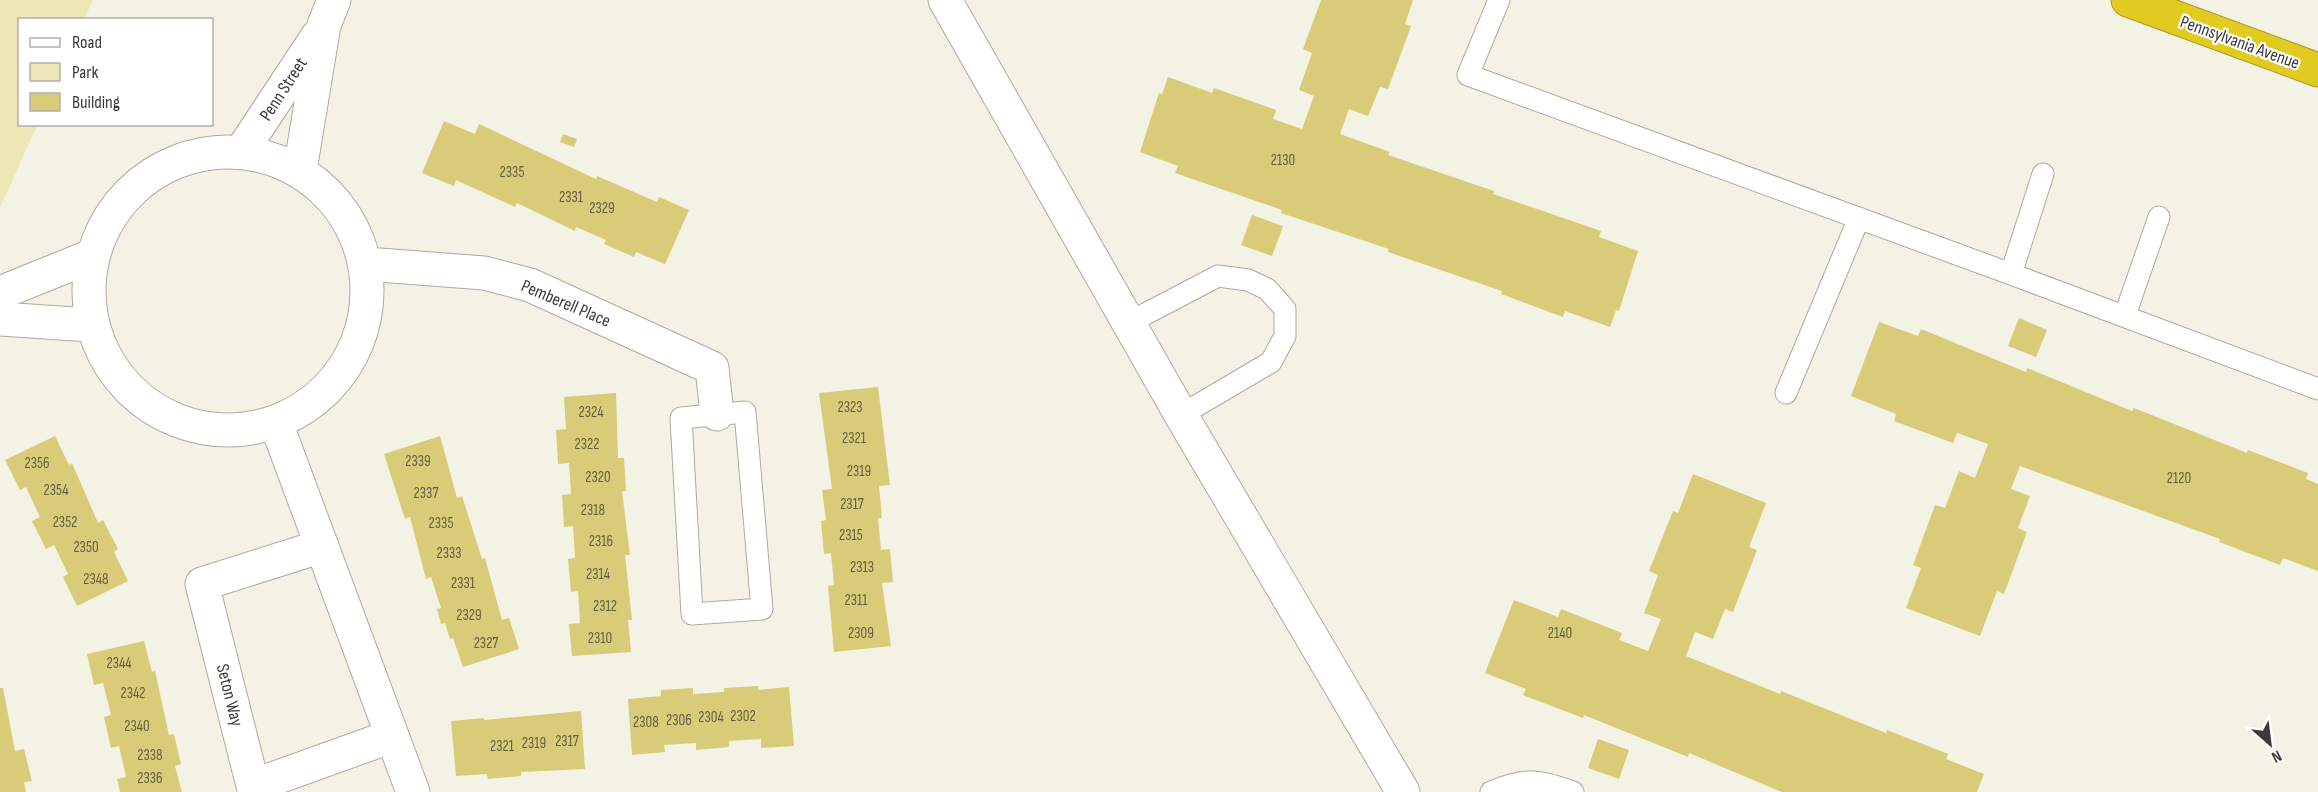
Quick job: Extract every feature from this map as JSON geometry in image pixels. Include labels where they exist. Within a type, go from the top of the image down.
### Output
[{"type":"highway","name":"Pennsylvania Avenue","points":[[2128,0],[2318,70]]},
{"type":"street","points":[[945,0],[1130,322],[1181,416],[1403,792]]},
{"type":"street","name":"Penn Street","points":[[241,152],[329,13]]},
{"type":"street","name":"Penn Street","points":[[300,170],[329,13]]},
{"type":"street","points":[[241,152],[300,170],[328,193],[344,212],[356,234],[366,264],[368,306],[364,328],[350,361],[335,382],[307,407],[276,423],[256,428],[212,430],[167,417],[148,405],[117,376],[90,326],[90,274],[94,255],[107,221],[121,202],[157,171],[196,155],[241,152]]},
{"type":"street","points":[[0,292],[94,255]]},
{"type":"street","name":"Pemberell Place","points":[[366,264],[484,273],[530,285],[712,368],[717,414]]},
{"type":"street","points":[[0,320],[90,326]]},
{"type":"street","points":[[276,423],[413,792]]},
{"type":"street","name":"Seton Way","points":[[322,546],[202,584],[253,786],[392,736]]},
{"type":"lane","points":[[1499,0],[1468,75],[2125,315],[2318,389]]},
{"type":"lane","points":[[2012,274],[2043,174]]},
{"type":"lane","points":[[2125,315],[2158,217]]},
{"type":"lane","points":[[1786,393],[1859,218]]},
{"type":"lane","points":[[1130,322],[1218,276],[1248,280],[1267,289],[1285,309],[1286,336],[1271,362],[1181,416]]},
{"type":"lane","points":[[745,412],[762,609],[692,614],[681,418],[717,414],[745,412]]},
{"type":"lane","points":[[1491,792],[1518,781],[1553,784],[1573,792]]},
{"type":"green space","points":[[0,0],[93,0],[84,18],[18,18],[18,126],[37,126],[0,208]]},
{"type":"building","points":[[1321,0],[1413,0],[1405,24],[1411,26],[1388,89],[1380,87],[1368,116],[1349,109],[1340,134],[1390,152],[1388,155],[1601,231],[1599,237],[1638,251],[1619,311],[1616,310],[1610,327],[1565,311],[1563,317],[1501,294],[1502,291],[1388,252],[1389,249],[1281,213],[1282,210],[1175,173],[1178,166],[1140,152],[1159,93],[1162,94],[1168,77],[1212,93],[1214,88],[1276,110],[1273,119],[1302,129],[1314,96],[1299,90],[1312,53],[1303,49]]},
{"type":"building","points":[[444,121],[475,134],[479,124],[596,179],[597,176],[657,202],[659,197],[689,210],[665,264],[636,252],[634,257],[604,244],[606,240],[576,227],[575,231],[517,203],[515,207],[456,180],[454,186],[422,173]]},
{"type":"building","points":[[563,134],[577,139],[574,147],[560,142]]},
{"type":"building","points":[[1252,215],[1283,226],[1272,256],[1241,245]]},
{"type":"building","points":[[2019,318],[2047,330],[2036,357],[2008,346]]},
{"type":"building","points":[[1879,322],[1918,336],[1921,329],[2026,372],[2027,368],[2132,411],[2134,408],[2247,453],[2248,450],[2308,473],[2306,479],[2318,484],[2318,571],[2283,558],[2280,565],[2219,542],[2220,539],[2020,466],[2011,489],[2030,496],[2018,528],[2027,532],[2004,594],[1997,591],[1980,636],[1906,608],[1921,568],[1913,565],[1935,505],[1945,508],[1959,471],[1975,478],[1988,444],[1957,433],[1953,443],[1894,421],[1896,414],[1851,396]]},
{"type":"building","points":[[878,387],[890,485],[879,486],[882,518],[878,518],[881,550],[890,549],[893,582],[882,583],[891,646],[834,652],[828,586],[834,585],[831,553],[824,554],[821,521],[826,520],[822,490],[832,489],[819,393]]},
{"type":"building","points":[[616,393],[618,458],[624,458],[626,491],[622,491],[630,555],[625,555],[632,620],[628,620],[631,652],[572,656],[569,624],[580,623],[578,591],[571,592],[568,559],[575,558],[573,526],[564,527],[562,495],[571,494],[569,463],[558,464],[556,430],[566,429],[564,397]]},
{"type":"building","points":[[55,436],[69,465],[72,463],[98,523],[103,520],[118,549],[114,552],[128,581],[77,606],[63,577],[68,574],[54,545],[46,549],[32,521],[40,517],[26,487],[20,490],[5,460]]},
{"type":"building","points":[[440,436],[457,498],[462,496],[482,559],[485,558],[502,620],[509,618],[519,649],[463,667],[453,638],[450,639],[445,623],[441,624],[437,609],[441,608],[431,577],[426,579],[410,517],[405,519],[384,454]]},
{"type":"building","points":[[1693,474],[1766,503],[1749,547],[1757,550],[1733,612],[1725,609],[1713,639],[1695,632],[1686,656],[1780,694],[1781,691],[1886,733],[1887,730],[1948,754],[1946,759],[1984,774],[1977,792],[1782,792],[1689,753],[1688,757],[1584,715],[1583,718],[1523,695],[1526,689],[1485,673],[1514,600],[1558,617],[1561,609],[1622,633],[1619,640],[1648,651],[1661,619],[1644,613],[1658,575],[1649,571],[1673,511],[1678,513]]},
{"type":"building","points":[[144,641],[152,672],[155,671],[169,735],[174,734],[181,764],[175,766],[182,792],[120,792],[117,779],[126,777],[119,746],[111,748],[104,717],[111,715],[103,683],[94,685],[87,654]]},
{"type":"building","points":[[758,686],[758,690],[789,687],[794,746],[761,748],[761,739],[729,741],[729,747],[696,750],[696,743],[664,745],[665,752],[632,755],[628,699],[661,696],[661,690],[693,688],[693,694],[724,692],[724,688]]},
{"type":"building","points":[[0,688],[3,688],[15,751],[24,749],[32,781],[24,782],[26,792],[0,792]]},
{"type":"building","points":[[581,711],[585,769],[521,772],[521,776],[488,779],[487,774],[456,776],[451,721]]},
{"type":"building","points":[[1598,739],[1629,750],[1619,779],[1588,768]]}]
